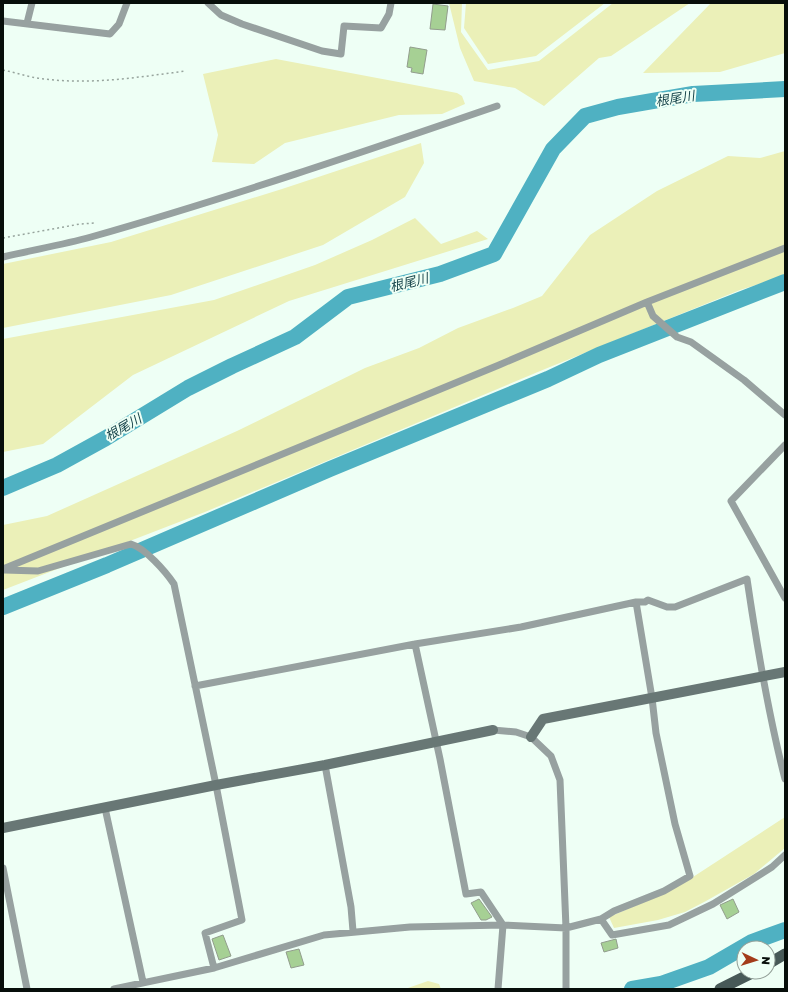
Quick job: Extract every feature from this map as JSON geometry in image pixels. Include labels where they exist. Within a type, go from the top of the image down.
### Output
[{"type":"main road","points":[[776,959],[785,954]]},
{"type":"main road","points":[[720,989],[738,980]]},
{"type":"street","points":[[28,23],[32,3]]},
{"type":"street","points":[[3,21],[110,34],[119,24],[127,3]]},
{"type":"street","points":[[208,3],[221,15],[242,24],[322,51],[341,54],[344,26],[381,28],[389,14],[391,3]]},
{"type":"street","points":[[3,257],[90,237],[166,214],[303,172],[497,106]]},
{"type":"street","points":[[3,569],[332,435],[346,427],[499,365],[647,302],[785,248]]},
{"type":"street","points":[[647,302],[653,316],[677,337],[691,342],[744,380],[785,415]]},
{"type":"street","points":[[785,445],[732,501],[785,598]]},
{"type":"street","points":[[3,569],[38,571],[131,544],[136,545],[149,556],[170,577],[174,584],[216,785],[242,920],[205,933],[214,968]]},
{"type":"street","points":[[195,686],[415,644],[522,627],[636,602],[645,602],[648,600],[667,607],[675,607],[747,579],[762,677],[785,779]]},
{"type":"street","points":[[114,989],[140,985],[214,968],[324,935],[410,927],[503,925],[566,928],[602,919],[614,911],[664,891],[690,876],[675,824],[656,733],[652,698],[636,602]]},
{"type":"street","points":[[415,644],[435,742],[440,759],[466,894],[481,892],[503,925],[498,989]]},
{"type":"street","points":[[531,737],[544,719],[785,672]]},
{"type":"street","points":[[3,828],[216,785],[325,765],[493,730],[516,732],[531,737],[551,756],[560,780],[566,928],[566,987]]},
{"type":"street","points":[[325,765],[351,907],[353,932]]},
{"type":"street","points":[[105,808],[140,985]]},
{"type":"street","points":[[602,919],[612,935],[669,924],[712,904],[772,867],[785,855]]},
{"type":"street","points":[[3,868],[27,989]]},
{"type":"path","points":[[3,70],[43,79],[65,81],[111,81],[186,71]]},
{"type":"path","points":[[3,238],[80,224],[95,223]]},
{"type":"green space","points":[[449,3],[462,3],[461,32],[488,70],[539,61],[613,3],[690,3],[611,56],[599,58],[544,106],[515,88],[474,81],[460,48]]},
{"type":"green space","points":[[466,3],[605,3],[536,56],[488,64],[464,28]]},
{"type":"green space","points":[[711,3],[785,3],[785,53],[720,72],[643,73]]},
{"type":"green space","points":[[276,59],[457,93],[462,96],[465,104],[442,114],[399,115],[285,143],[254,164],[212,162],[218,135],[203,74]]},
{"type":"green space","points":[[421,143],[424,163],[405,197],[323,245],[171,295],[3,328],[3,264],[111,242],[282,189]]},
{"type":"green space","points":[[785,151],[785,276],[740,290],[545,369],[205,512],[3,590],[3,525],[47,516],[237,431],[365,368],[419,348],[458,328],[542,296],[590,235],[657,191],[728,156],[760,158]]},
{"type":"green space","points":[[415,218],[441,244],[477,231],[488,239],[289,301],[133,375],[43,444],[3,452],[3,339],[214,300],[315,265],[372,240]]},
{"type":"green space","points":[[785,817],[785,848],[754,874],[685,912],[658,920],[614,928],[609,917],[656,897],[693,877]]},
{"type":"green space","points":[[428,981],[439,984],[441,989],[405,989]]},
{"type":"building","points":[[433,4],[448,6],[445,30],[430,29]]},
{"type":"building","points":[[410,47],[427,50],[423,74],[411,72],[412,68],[407,67]]},
{"type":"building","points":[[479,899],[492,917],[486,920],[481,920],[471,903]]},
{"type":"building","points":[[733,899],[739,912],[727,919],[720,905]]},
{"type":"building","points":[[223,935],[231,956],[219,960],[212,939]]},
{"type":"building","points":[[616,939],[618,948],[604,952],[601,943]]},
{"type":"building","points":[[299,949],[304,965],[291,968],[286,952]]},
{"type":"waterway","name":"根尾川","points":[[3,488],[57,465],[106,438],[188,388],[295,337],[348,297],[440,274],[494,254],[553,149],[585,116],[618,107],[693,94],[785,89]]},
{"type":"waterway","points":[[3,607],[107,565],[330,469],[548,379],[599,355],[785,282]]},
{"type":"waterway","points":[[632,989],[661,984],[709,967],[752,942],[785,930]]}]
